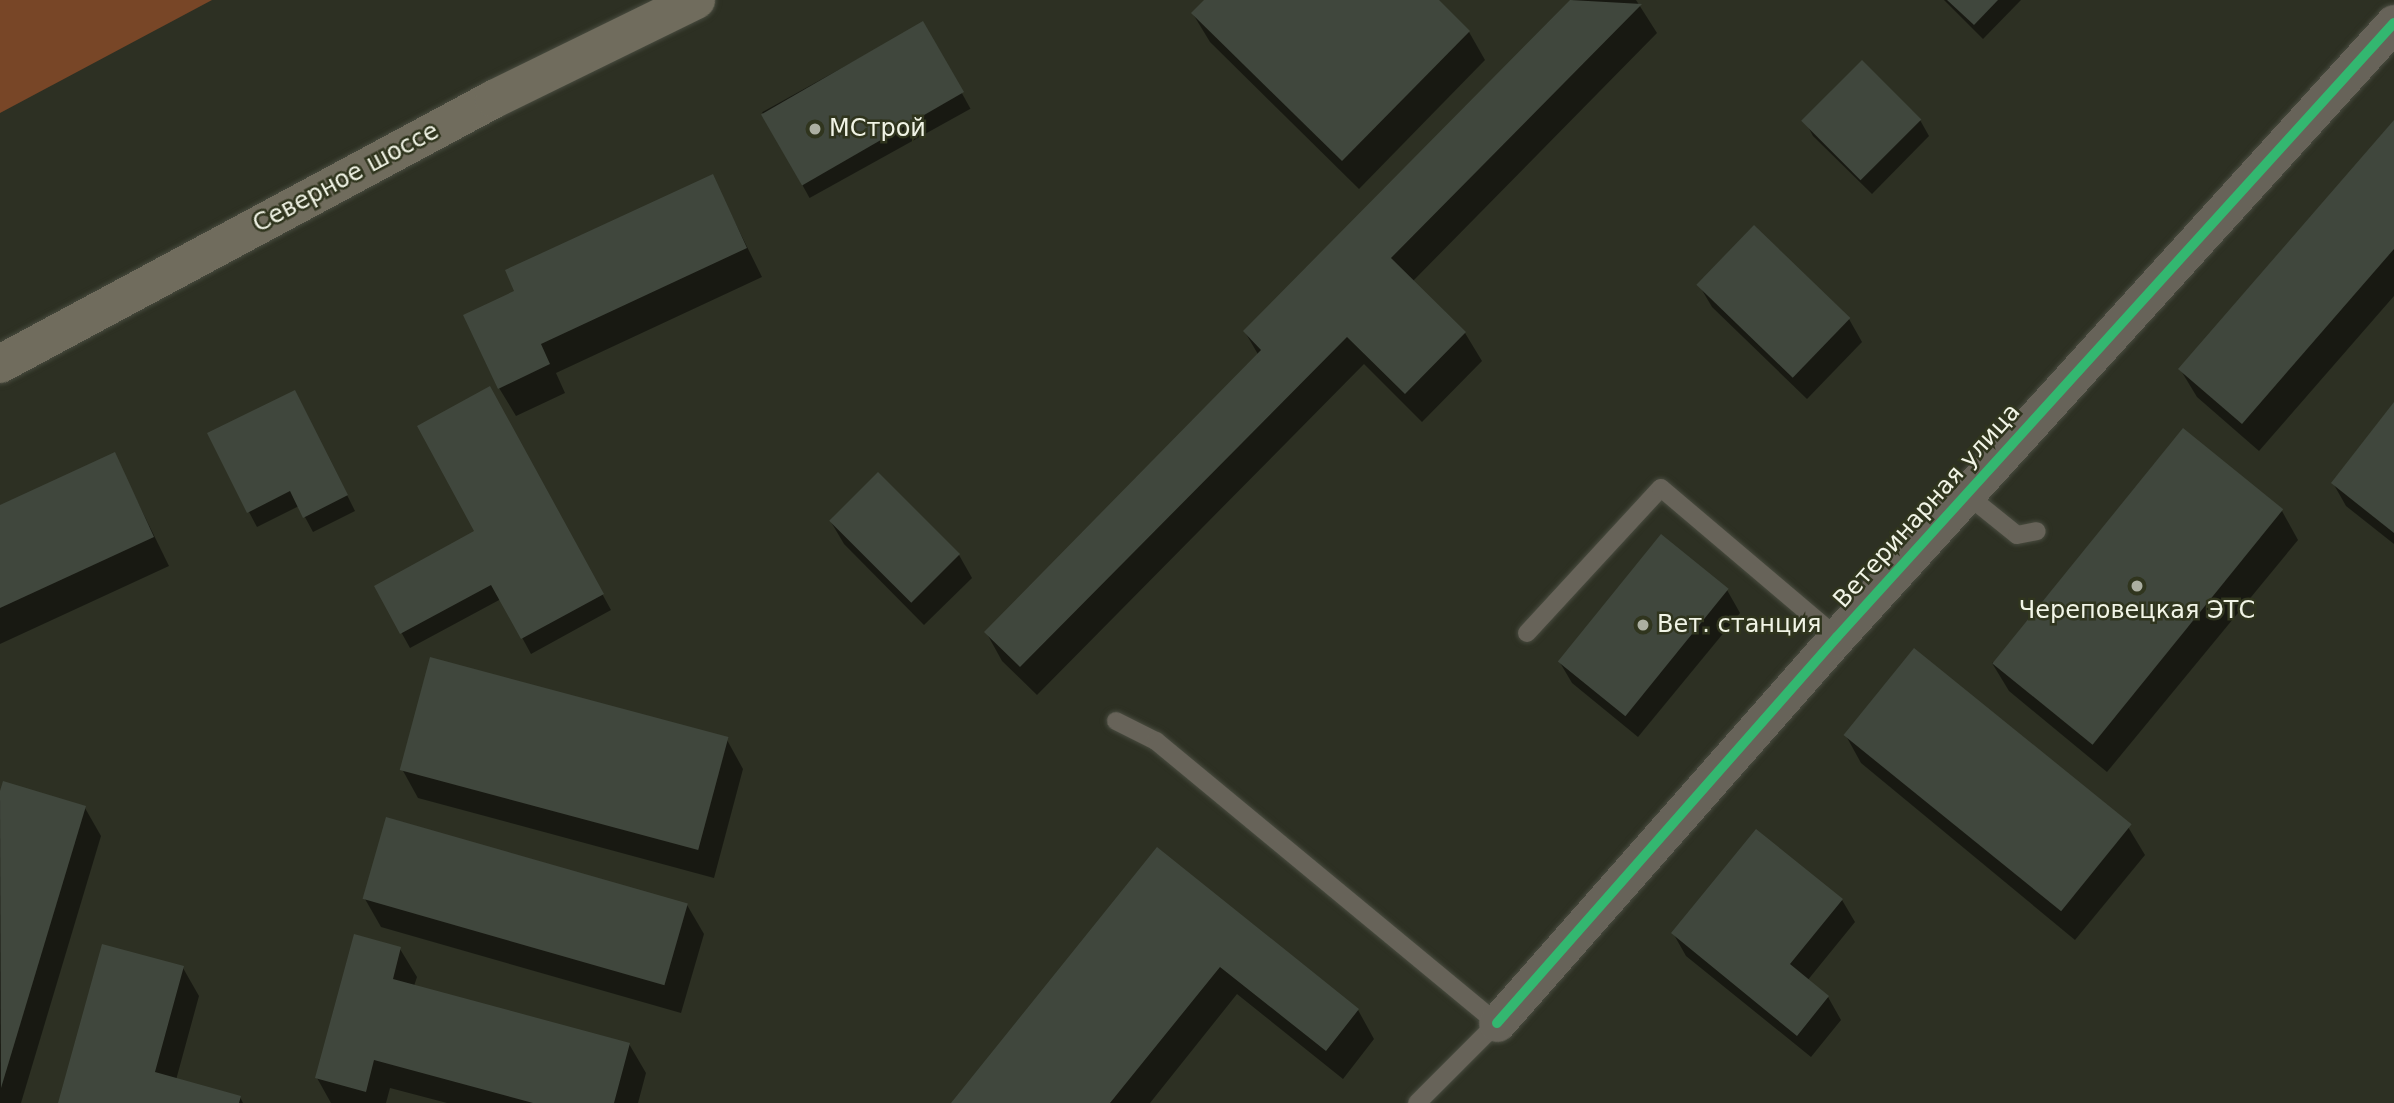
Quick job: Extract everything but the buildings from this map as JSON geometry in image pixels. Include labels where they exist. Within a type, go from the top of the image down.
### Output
[{"type":"main road","name":"Северное шоссе","points":[[0,363],[494,99],[696,0]]},
{"type":"street","name":"Ветеринарная улица","points":[[1497,1023],[1837,637],[2394,23]]},
{"type":"lane","points":[[1528,633],[1661,488],[1837,637]]},
{"type":"lane","points":[[1966,494],[2017,535],[2037,531]]},
{"type":"lane","points":[[1116,722],[1156,741],[1497,1023],[1417,1103]]},
{"type":"shaded area","points":[[0,0],[212,0],[0,113]]},
{"type":"cycle path","points":[[1497,1023],[1837,637],[2394,23]]},
{"type":"place","name":"МСтрой","points":[[815,129]]},
{"type":"place","name":"Череповецкая ЭТС","points":[[2137,586]]},
{"type":"place","name":"Вет. станция","points":[[1643,625]]}]
